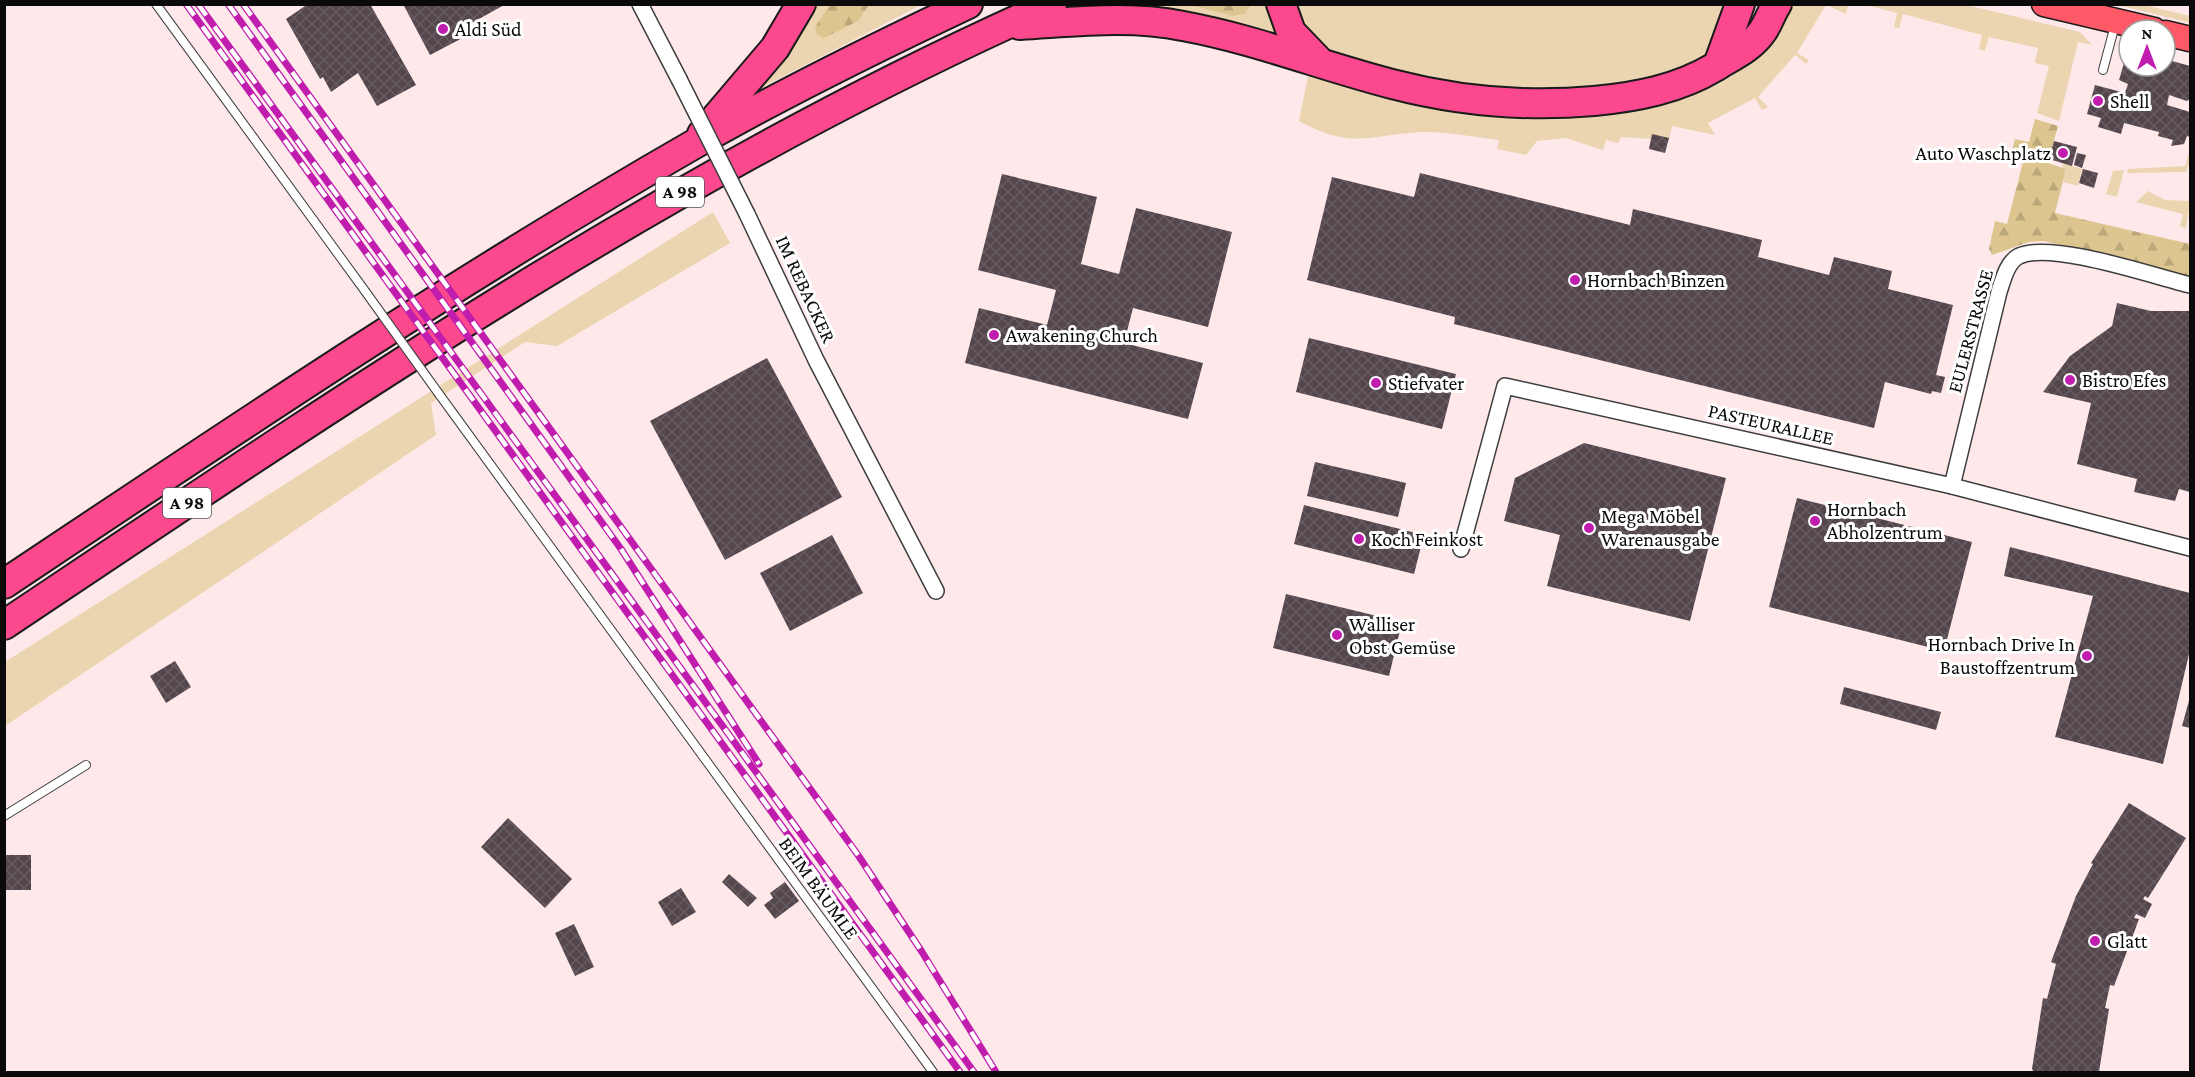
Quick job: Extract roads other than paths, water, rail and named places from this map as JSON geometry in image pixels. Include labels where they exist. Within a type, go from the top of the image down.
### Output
[{"type":"highway","points":[[693,144],[775,48],[801,4]]},
{"type":"highway","name":"A 98","points":[[4,584],[484,269],[693,144],[894,40],[969,4]]},
{"type":"highway","name":"A 98","points":[[4,625],[360,389],[577,253],[781,136],[900,74],[1052,4]]},
{"type":"highway","points":[[1281,4],[1291,32],[1318,60]]},
{"type":"highway","points":[[1003,26],[1098,21],[1170,24],[1231,36],[1383,81],[1433,93],[1476,100],[1538,103],[1620,99],[1663,90],[1696,78],[1746,50],[1762,33],[1776,5]]},
{"type":"highway","points":[[1718,65],[1736,8]]},
{"type":"main road","points":[[2044,4],[2086,9],[2116,21]]},
{"type":"street","name":"IM REBACKER","points":[[640,4],[747,214],[816,360],[936,591]]},
{"type":"street","name":"EULERSTRASSE","points":[[1952,486],[2005,273],[2017,258],[2038,251],[2062,254],[2190,285]]},
{"type":"street","name":"PASTEURALLEE","points":[[1461,549],[1504,386],[1952,486],[2190,548]]},
{"type":"lane","name":"BEIM BÄUMLE","points":[[156,4],[933,1072]]},
{"type":"lane","points":[[2103,70],[2116,21]]},
{"type":"lane","points":[[4,816],[86,765]]},
{"type":"railway","points":[[186,4],[960,1072]]},
{"type":"railway","points":[[198,4],[974,1072]]},
{"type":"railway","points":[[228,4],[621,549],[759,764]]},
{"type":"railway","points":[[243,4],[858,855],[922,952],[996,1072]]},
{"type":"place","name":"Aldi Süd","points":[[443,29]]},
{"type":"place","name":"Shell","points":[[2098,101]]},
{"type":"place","name":"Auto Waschplatz","points":[[2063,153]]},
{"type":"place","name":"Hornbach Binzen","points":[[1575,280]]},
{"type":"place","name":"Awakening Church","points":[[994,335]]},
{"type":"place","name":"Bistro Efes","points":[[2070,380]]},
{"type":"place","name":"Stiefvater","points":[[1376,383]]},
{"type":"place","name":"Hornbach Abholzentrum","points":[[1815,521]]},
{"type":"place","name":"Mega Möbel Warenausgabe","points":[[1589,528]]},
{"type":"place","name":"Koch Feinkost","points":[[1359,539]]},
{"type":"place","name":"Walliser Obst Gemüse","points":[[1337,635]]},
{"type":"place","name":"Hornbach Drive In Baustoffzentrum","points":[[2087,656]]},
{"type":"place","name":"Glatt","points":[[2095,941]]}]
